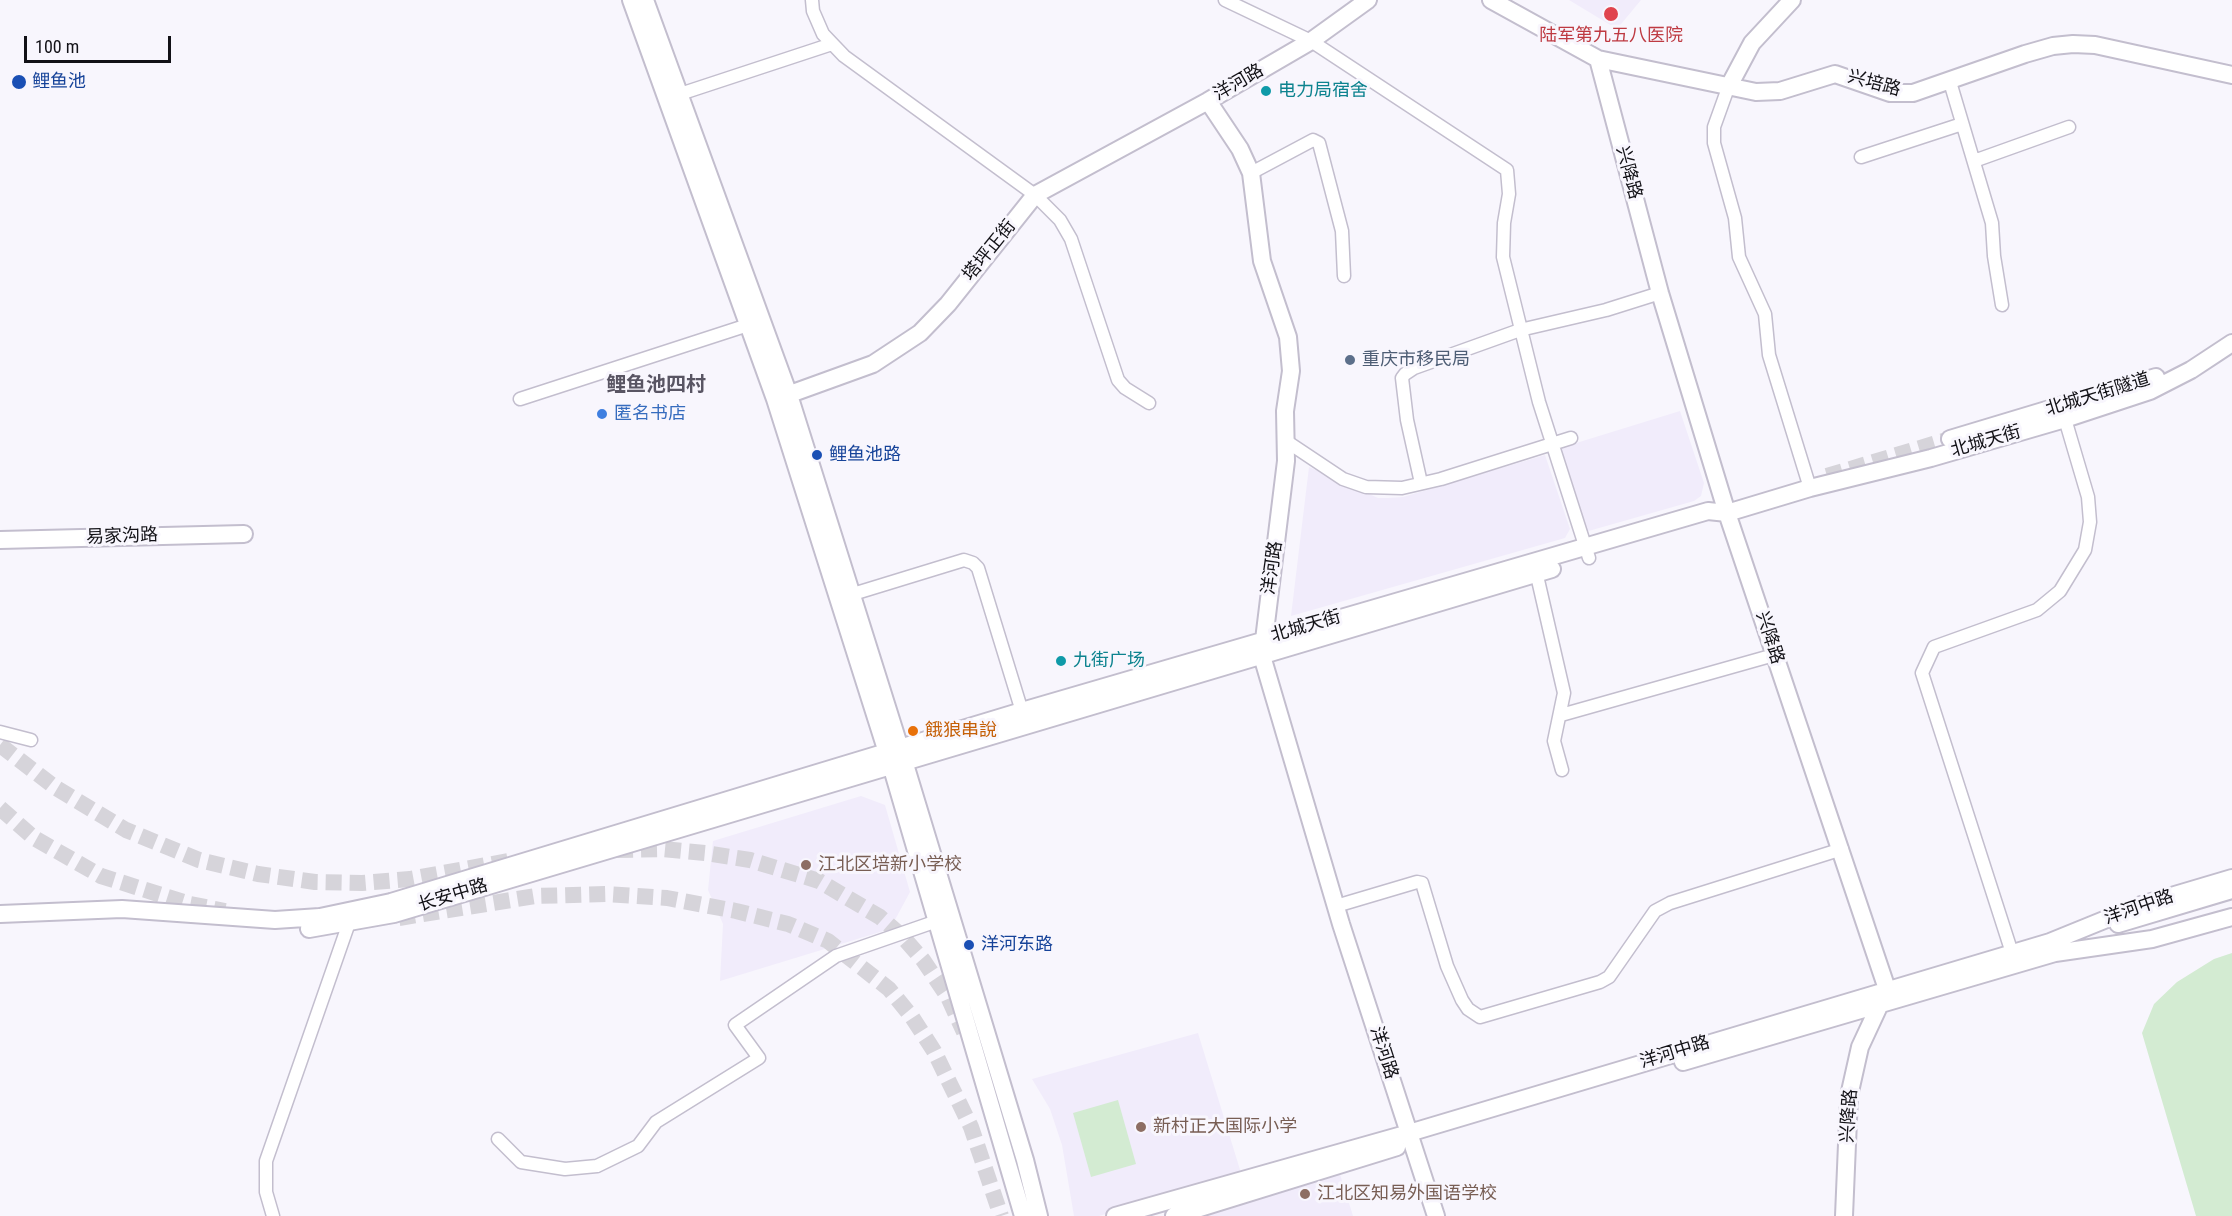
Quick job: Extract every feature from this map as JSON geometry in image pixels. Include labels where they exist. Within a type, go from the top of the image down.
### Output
[{"type":"street","points":[[631,0],[672,97],[853,594],[937,921],[1023,1216]]},
{"type":"street","points":[[645,0],[672,97],[748,324],[782,397],[1025,1160],[1047,1216]]},
{"type":"street","points":[[812,0],[813,11],[823,34],[844,56],[1035,195],[1060,220],[1071,238],[1118,380],[1125,388],[1149,403]]},
{"type":"street","points":[[1225,0],[1311,41],[1507,170],[1509,195],[1504,223],[1503,257],[1520,330],[1552,443],[1587,553]]},
{"type":"street","name":"洋河路","points":[[1368,0],[1311,41],[1208,101],[1240,149],[1251,173],[1262,261],[1288,337],[1291,371],[1285,411],[1286,441],[1278,530],[1262,648],[1336,906],[1436,1216]]},
{"type":"street","name":"兴培路","points":[[1491,0],[1598,59],[1728,88],[1769,93],[1835,74],[1890,93],[1904,94],[1950,82],[2025,54],[2073,44],[2095,45],[2232,75]]},
{"type":"street","points":[[1792,0],[1752,43],[1728,88],[1714,127],[1714,143],[1735,218],[1738,257],[1765,314],[1769,355],[1810,488]]},
{"type":"street","points":[[672,97],[832,44]]},
{"type":"street","name":"兴降路","points":[[1598,59],[1660,294],[1727,513],[1842,849],[1887,989],[1860,1047],[1849,1096],[1844,1216]]},
{"type":"street","points":[[1950,82],[1992,223],[1994,256],[2002,305]]},
{"type":"street","name":"塔坪正街","points":[[782,397],[873,364],[920,333],[948,304],[1035,195],[1208,101]]},
{"type":"street","points":[[1861,157],[1962,124]]},
{"type":"street","points":[[1974,161],[2069,127]]},
{"type":"street","points":[[1251,173],[1313,140],[1319,143],[1342,231],[1344,276]]},
{"type":"street","points":[[1421,483],[1407,420],[1402,378],[1414,368],[1520,330],[1606,310],[1660,294]]},
{"type":"street","points":[[520,399],[748,324]]},
{"type":"street","name":"北城天街","points":[[896,757],[1587,553],[1708,511],[1727,513],[1810,488],[1931,458],[2065,419],[2150,391],[2232,343]]},
{"type":"street","name":"北城天街隧道","points":[[1950,439],[2146,381],[2211,357]]},
{"type":"street","points":[[2012,953],[1922,673],[1934,647],[2037,610],[2060,591],[2085,550],[2090,522],[2088,496],[2065,419]]},
{"type":"street","points":[[1286,441],[1335,474],[1366,487],[1402,488],[1571,438]]},
{"type":"street","name":"易家沟路","points":[[0,540],[244,534]]},
{"type":"street","points":[[853,594],[964,560],[973,563],[978,568],[1024,718]]},
{"type":"street","points":[[1536,568],[1564,693],[1554,741],[1562,770]]},
{"type":"street","points":[[1561,715],[1774,655]]},
{"type":"street","points":[[0,732],[31,740]]},
{"type":"street","name":"长安中路","points":[[0,924],[123,919],[276,931],[352,917],[524,862],[896,757]]},
{"type":"street","points":[[1336,906],[1417,882],[1422,883],[1447,966],[1462,1000],[1468,1009],[1480,1017],[1600,982],[1608,977],[1655,911],[1670,903],[1842,849]]},
{"type":"street","name":"洋河中路","points":[[1115,1216],[1411,1138],[1878,1005],[2052,947],[2141,905],[2232,878]]},
{"type":"street","points":[[2052,947],[2232,890]]},
{"type":"street","points":[[2052,947],[2232,901]]},
{"type":"street","name":"长安中路","points":[[0,914],[122,909],[275,920],[352,917]]},
{"type":"street","points":[[273,1216],[264,1177],[268,1154],[352,917]]},
{"type":"street","name":"洋河中路","points":[[1174,1216],[1411,1138],[1887,989],[2012,953],[2052,947],[2152,939],[2232,917]]},
{"type":"street","points":[[498,1139],[521,1162],[565,1169],[597,1166],[638,1146],[656,1122],[759,1058],[735,1025],[836,956],[937,921]]},
{"type":"street","points":[[1025,1160],[1039,1216]]},
{"type":"shaded area","name":"陆军第九五八医院","points":[[1569,0],[1641,0],[1617,29]]},
{"type":"shaded area","points":[[1680,411],[1704,483],[1701,496],[1694,501],[1585,532],[1560,448]]},
{"type":"shaded area","points":[[1545,455],[1570,529],[1565,538],[1291,616],[1309,467],[1378,498],[1388,498],[1403,497]]},
{"type":"shaded area","name":"江北区培新小学校","points":[[861,796],[885,805],[910,892],[890,929],[720,981],[723,924],[708,890],[713,841]]},
{"type":"shaded area","name":"新村正大国际小学","points":[[1198,1033],[1241,1173],[1099,1216],[1074,1216],[1062,1145],[1050,1109],[1032,1079]]},
{"type":"shaded area","name":"江北区知易外国语学校","points":[[1339,1171],[1353,1216],[1189,1216]]},
{"type":"green space","points":[[2232,953],[2232,1216],[2196,1216],[2142,1033],[2154,1004],[2177,982],[2214,959]]},
{"type":"green space","points":[[1118,1100],[1136,1164],[1091,1177],[1073,1113]]},
{"type":"tunnel","points":[[1827,476],[1950,439]]},
{"type":"tunnel","points":[[0,745],[56,788],[126,830],[199,860],[258,874],[315,882],[362,883],[410,879],[514,860]]},
{"type":"tunnel","points":[[0,808],[34,838],[101,876],[190,904],[225,911]]},
{"type":"tunnel","points":[[617,850],[663,849],[705,853],[750,860],[819,881],[880,917],[903,937],[923,960],[948,997],[964,1032]]},
{"type":"tunnel","points":[[399,918],[536,896],[606,894],[667,898],[736,911],[788,924],[828,941],[889,989],[912,1017],[934,1051],[971,1127],[1001,1216]]},
{"type":"tunnel","points":[[1011,1148],[1027,1200]]},
{"type":"place","name":"陆军第九五八医院","points":[[1611,14]]},
{"type":"place","name":"鲤鱼池","points":[[19,82]]},
{"type":"place","name":"电力局宿舍","points":[[1266,91]]},
{"type":"place","name":"重庆市移民局","points":[[1350,360]]},
{"type":"place","name":"匿名书店","points":[[602,414]]},
{"type":"place","name":"鲤鱼池路","points":[[817,455]]},
{"type":"place","name":"九街广场","points":[[1061,661]]},
{"type":"place","name":"餓狼串說","points":[[913,731]]},
{"type":"place","name":"江北区培新小学校","points":[[806,865]]},
{"type":"place","name":"洋河东路","points":[[969,945]]},
{"type":"place","name":"新村正大国际小学","points":[[1141,1127]]},
{"type":"place","name":"江北区知易外国语学校","points":[[1305,1194]]},
{"type":"district","name":"鲤鱼池四村","points":[[656,386]]}]
